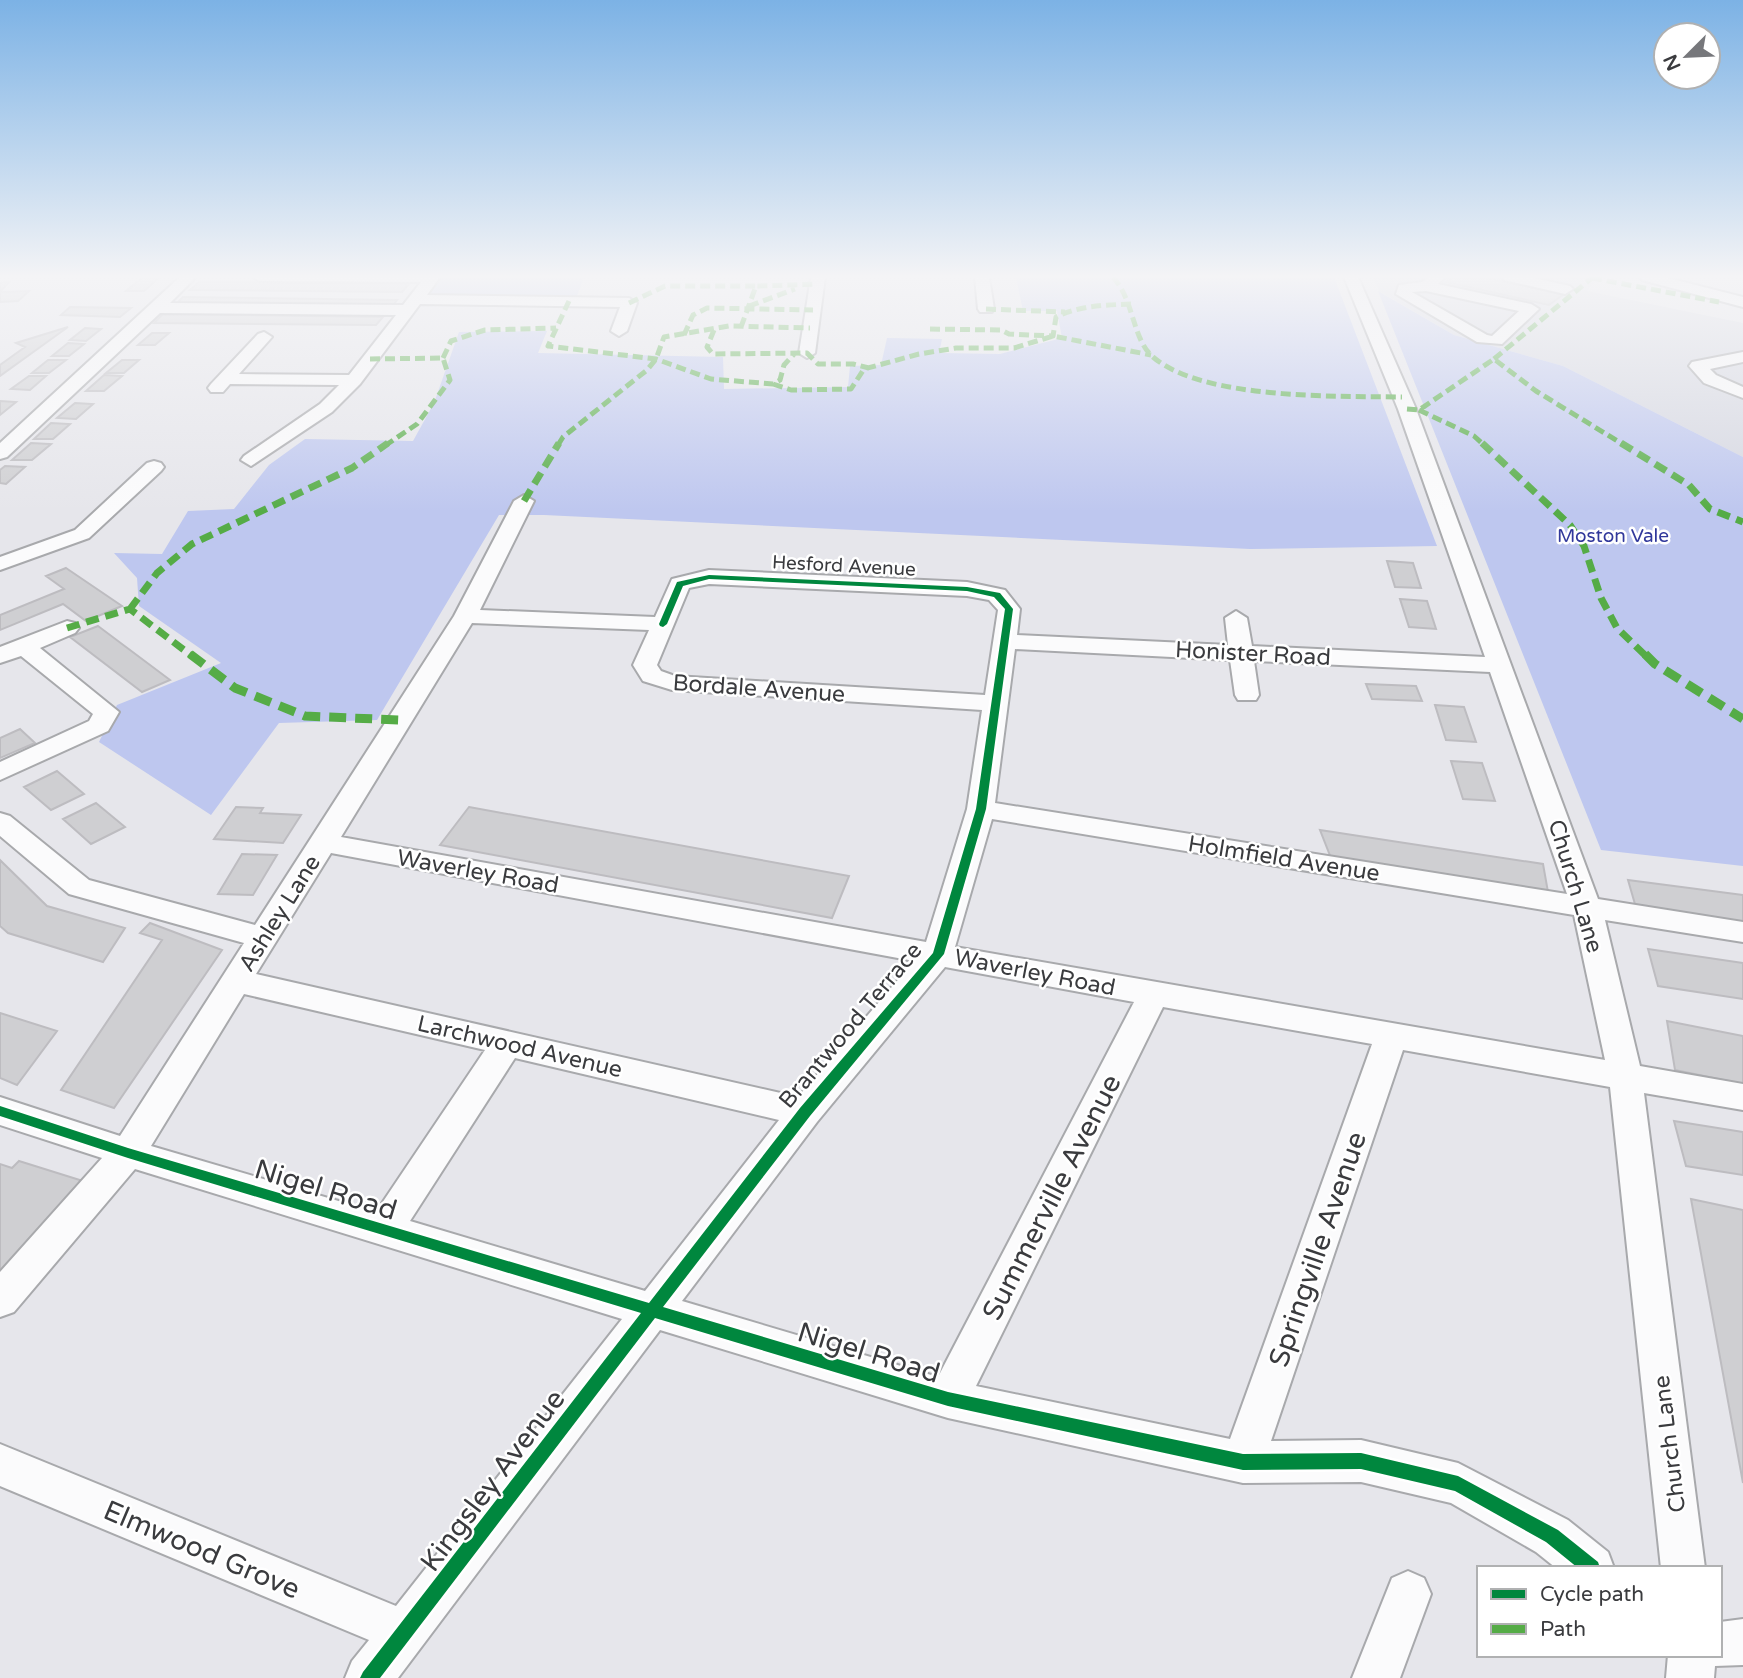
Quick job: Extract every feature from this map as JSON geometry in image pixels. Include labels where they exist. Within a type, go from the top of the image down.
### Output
[{"type":"street","points":[[0,453],[104,355]]},
{"type":"street","points":[[247,355],[219,386],[354,380]]},
{"type":"street","points":[[251,460],[326,408],[354,380],[373,355]]},
{"type":"street","name":"Church Lane","points":[[1384,355],[1407,409],[1587,908],[1625,1074],[1683,1566]]},
{"type":"street","points":[[1743,358],[1698,366],[1710,379],[1743,393]]},
{"type":"street","points":[[0,564],[82,534],[153,467]]},
{"type":"street","name":"Ashley Lane","points":[[0,1300],[128,1153],[466,617],[524,501]]},
{"type":"street","name":"Hesford Avenue","points":[[663,624],[680,584],[709,577],[967,589],[997,595],[1004,602],[1009,609],[1006,642]]},
{"type":"street","points":[[466,617],[663,624]]},
{"type":"street","points":[[1236,618],[1247,695]]},
{"type":"street","name":"Bordale Avenue","points":[[663,624],[646,665],[647,671],[661,681],[998,703]]},
{"type":"street","points":[[11,651],[67,628]]},
{"type":"street","name":"Honister Road","points":[[1006,642],[1500,665]]},
{"type":"street","name":"Brantwood Terrace","points":[[650,1310],[805,1112],[938,954],[981,808],[1006,642]]},
{"type":"street","points":[[0,772],[99,726],[106,712],[11,651]]},
{"type":"street","name":"Holmfield Avenue","points":[[981,808],[1743,932]]},
{"type":"street","points":[[0,822],[79,887],[263,938]]},
{"type":"street","name":"Waverley Road","points":[[323,843],[1391,1037],[1625,1074],[1743,1097]]},
{"type":"street","name":"Larchwood Avenue","points":[[236,981],[805,1112]]},
{"type":"street","name":"Summerville Avenue","points":[[948,1399],[1154,994]]},
{"type":"street","name":"Springville Avenue","points":[[1243,1462],[1391,1037]]},
{"type":"street","points":[[384,1230],[507,1043]]},
{"type":"street","name":"Nigel Road","points":[[0,1111],[128,1153],[948,1399],[1243,1462],[1362,1461],[1458,1484],[1552,1536],[1590,1566]]},
{"type":"street","name":"Kingsley Avenue","points":[[369,1678],[650,1310]]},
{"type":"street","name":"Elmwood Grove","points":[[0,1465],[404,1632]]},
{"type":"street","points":[[1376,1678],[1408,1594]]},
{"type":"street","points":[[1722,1645],[1743,1642]]},
{"type":"street","points":[[1690,1678],[1692,1657]]},
{"type":"shaded area","points":[[1525,355],[1743,355],[1743,457],[1563,366]]},
{"type":"green space","points":[[451,355],[723,357],[724,389],[848,387],[850,366],[881,365],[883,355],[1364,355],[1437,546],[1250,549],[499,515],[377,720],[279,723],[211,815],[99,742],[117,705],[221,663],[139,606],[137,578],[114,553],[162,554],[188,511],[234,509],[269,465],[305,439],[413,441],[434,403]]},
{"type":"green space","name":"Moston Vale","points":[[1404,355],[1525,355],[1563,366],[1743,457],[1743,866],[1601,850]]},
{"type":"building","points":[[13,355],[29,355],[0,376],[0,365]]},
{"type":"building","points":[[48,360],[66,360],[49,373],[32,373]]},
{"type":"building","points":[[122,360],[139,360],[124,373],[106,373]]},
{"type":"building","points":[[104,375],[122,376],[104,391],[86,391]]},
{"type":"building","points":[[29,376],[46,376],[30,390],[11,389]]},
{"type":"building","points":[[0,401],[16,402],[0,415]]},
{"type":"building","points":[[75,403],[93,404],[76,419],[57,418]]},
{"type":"building","points":[[51,423],[70,424],[53,439],[34,439]]},
{"type":"building","points":[[31,443],[51,444],[32,460],[12,460]]},
{"type":"building","points":[[5,466],[25,467],[6,484],[0,483],[0,470]]},
{"type":"building","points":[[1387,561],[1413,563],[1421,588],[1395,587]]},
{"type":"building","points":[[66,568],[122,606],[86,621],[63,604],[0,630],[0,615],[64,589],[46,576]]},
{"type":"building","points":[[1400,599],[1427,601],[1436,629],[1409,627]]},
{"type":"building","points":[[98,626],[170,680],[142,692],[70,637]]},
{"type":"building","points":[[1366,684],[1416,686],[1422,701],[1372,699]]},
{"type":"building","points":[[1435,705],[1464,707],[1476,742],[1446,740]]},
{"type":"building","points":[[20,729],[35,743],[0,758],[0,738]]},
{"type":"building","points":[[1451,761],[1482,763],[1495,801],[1463,799]]},
{"type":"building","points":[[57,771],[84,794],[51,810],[24,787]]},
{"type":"building","points":[[96,803],[125,827],[91,844],[63,819]]},
{"type":"building","points":[[236,807],[263,808],[260,813],[301,815],[283,843],[214,839]]},
{"type":"building","points":[[469,807],[849,876],[832,918],[440,845]]},
{"type":"building","points":[[1320,830],[1543,864],[1548,892],[1331,858]]},
{"type":"building","points":[[242,854],[277,855],[253,895],[218,894]]},
{"type":"building","points":[[0,860],[47,906],[125,928],[103,962],[8,933],[0,926]]},
{"type":"building","points":[[1628,880],[1743,895],[1743,925],[1637,911]]},
{"type":"building","points":[[150,923],[222,950],[114,1108],[61,1090],[162,940],[140,933]]},
{"type":"building","points":[[1648,949],[1743,963],[1743,999],[1658,986]]},
{"type":"building","points":[[0,1013],[57,1031],[17,1085],[0,1078]]},
{"type":"building","points":[[1667,1021],[1743,1036],[1743,1084],[1675,1070]]},
{"type":"building","points":[[1674,1121],[1743,1132],[1743,1175],[1686,1166]]},
{"type":"building","points":[[19,1161],[83,1181],[0,1272],[0,1164],[12,1168]]},
{"type":"building","points":[[1691,1199],[1743,1210],[1743,1483]]},
{"type":"marked path","points":[[625,355],[656,359],[711,379],[773,384],[780,380],[784,365],[793,355]]},
{"type":"marked path","points":[[524,501],[563,437],[647,370],[657,355]]},
{"type":"marked path","points":[[809,355],[818,364],[853,364],[869,368]]},
{"type":"marked path","points":[[773,384],[791,390],[851,389],[864,369],[914,355]]},
{"type":"marked path","points":[[1151,355],[1172,369],[1201,380],[1235,387],[1271,392],[1402,397]]},
{"type":"marked path","points":[[1494,359],[1498,355]]},
{"type":"marked path","points":[[130,609],[157,573],[192,544],[352,468],[417,424],[450,380],[443,358],[370,359]]},
{"type":"marked path","points":[[1407,409],[1419,410],[1494,359],[1536,391],[1689,485],[1710,509],[1743,522]]},
{"type":"marked path","points":[[1419,410],[1474,436],[1570,525],[1584,546],[1601,598],[1617,628],[1655,664],[1743,719]]},
{"type":"marked path","points":[[67,628],[130,609],[235,688],[305,716],[399,720]]},
{"type":"cycle path","points":[[369,1678],[805,1112],[938,954],[981,809],[1009,609],[997,595],[967,589],[709,577],[680,584],[663,624]]},
{"type":"cycle path","points":[[0,1111],[128,1153],[948,1399],[1243,1462],[1361,1461],[1458,1484],[1552,1536],[1590,1566]]}]
